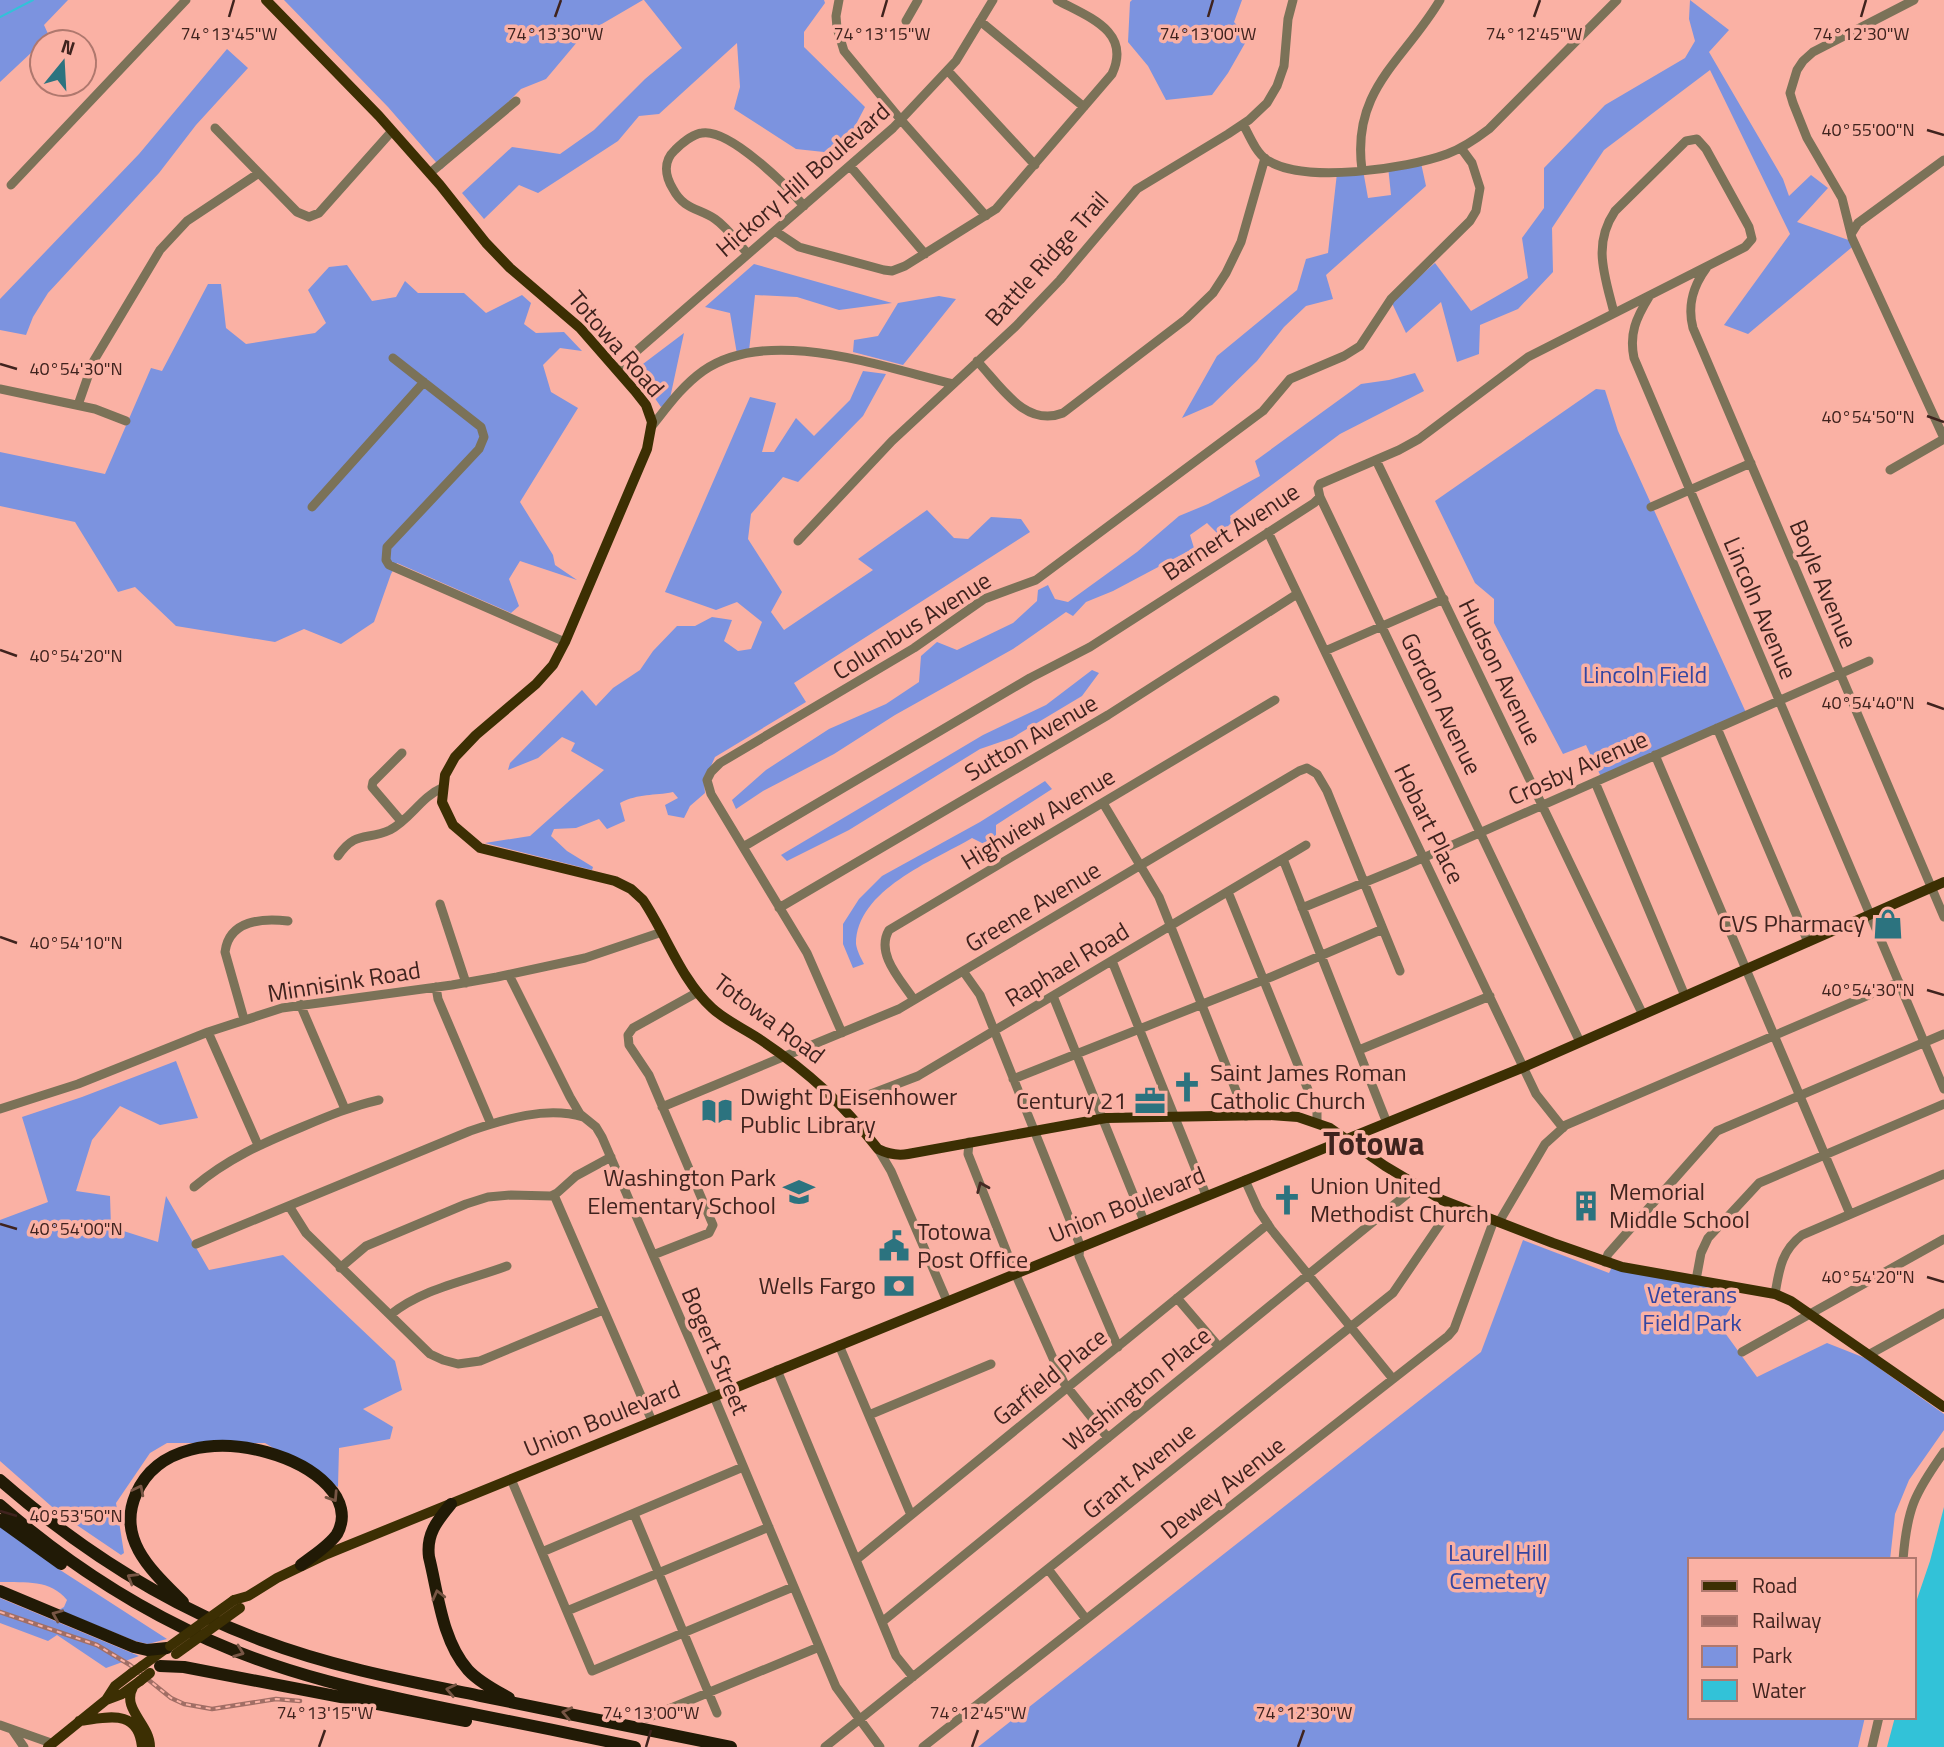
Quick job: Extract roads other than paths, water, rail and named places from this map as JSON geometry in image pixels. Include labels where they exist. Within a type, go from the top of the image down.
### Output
[{"type":"highway","points":[[192,1610],[144,1561],[135,1545],[131,1529],[132,1504],[142,1482],[161,1464],[178,1455],[200,1448],[223,1446],[258,1449],[294,1462],[324,1483],[338,1502],[340,1525],[331,1541],[301,1565]]},
{"type":"highway","points":[[0,1480],[105,1562],[192,1610],[259,1639],[320,1660],[372,1673],[731,1747]]},
{"type":"highway","points":[[450,1504],[435,1524],[428,1543],[429,1557],[450,1639],[463,1664],[475,1677],[517,1703]]},
{"type":"highway","points":[[0,1505],[55,1550],[93,1576],[172,1622],[250,1657],[342,1686],[635,1747]]},
{"type":"highway","points":[[0,1520],[75,1574],[93,1576]]},
{"type":"highway","points":[[0,1591],[134,1647],[147,1650],[171,1649]]},
{"type":"highway","points":[[151,1668],[184,1667],[470,1722],[484,1716]]},
{"type":"main road","name":"Totowa Road","points":[[266,0],[392,131],[430,173],[486,243],[510,268],[574,322],[646,405],[652,426],[647,449],[553,665],[536,684],[462,749],[448,767],[442,788],[442,802],[448,817],[475,846],[625,885],[643,900],[698,992],[712,1009],[785,1056],[818,1081],[842,1105],[878,1149]]},
{"type":"main road","name":"Union Boulevard","points":[[50,1746],[77,1721],[106,1700],[115,1686],[135,1680],[171,1649],[248,1596],[301,1565],[1524,1067],[1944,882]]},
{"type":"main road","points":[[878,1149],[900,1155],[1102,1118],[1298,1117],[1331,1128],[1417,1186],[1453,1205],[1605,1262],[1641,1271],[1775,1294],[1791,1301],[1811,1312],[1944,1407]]},
{"type":"main road","name":"Union Boulevard","points":[[151,1668],[171,1649]]},
{"type":"main road","points":[[135,1680],[129,1694],[129,1705],[147,1730],[150,1747]]},
{"type":"main road","points":[[77,1721],[110,1717],[124,1719],[137,1731],[142,1747]]},
{"type":"street","points":[[10,185],[186,0]]},
{"type":"street","points":[[839,0],[836,16],[841,44],[901,120],[986,216]]},
{"type":"street","points":[[906,21],[918,0]]},
{"type":"street","name":"Hickory Hill Boulevard","points":[[616,369],[901,120],[948,71],[993,0]]},
{"type":"street","points":[[775,231],[799,247],[892,271],[925,254],[1004,202],[1112,75],[1118,57],[1117,47],[1108,30],[1075,4],[1057,0]]},
{"type":"street","name":"Battle Ridge Trail","points":[[798,541],[892,441],[1016,326],[1060,280],[1137,189],[1242,124],[1266,103],[1277,86],[1284,66],[1288,19],[1293,0]]},
{"type":"street","points":[[1362,170],[1360,140],[1371,95],[1440,0]]},
{"type":"street","points":[[1242,124],[1265,158],[1296,169],[1319,173],[1422,161],[1461,148],[1489,129],[1617,0]]},
{"type":"street","points":[[1890,470],[1944,439],[1851,234],[1842,198],[1807,138],[1790,93],[1797,71],[1813,52],[1914,0]]},
{"type":"street","points":[[980,21],[1084,107]]},
{"type":"street","points":[[948,71],[1035,165]]},
{"type":"street","points":[[430,173],[516,101]]},
{"type":"street","points":[[215,128],[297,212],[305,216],[314,215],[392,131]]},
{"type":"street","points":[[748,254],[718,221],[686,206],[673,189],[667,175],[667,162],[673,151],[703,132],[723,137],[783,182],[804,206]]},
{"type":"street","name":"Barnert Avenue","points":[[743,847],[1030,678],[1090,648],[1320,497],[1318,488],[1324,481],[1419,439],[1528,357],[1749,244],[1752,234],[1703,145],[1696,139],[1686,141],[1615,211],[1606,224],[1601,250],[1614,313]]},
{"type":"street","name":"Columbus Avenue","points":[[743,847],[715,800],[707,780],[715,767],[914,648],[984,599],[1036,580],[1266,409],[1290,379],[1360,346],[1391,299],[1470,221],[1476,211],[1480,188],[1472,163],[1461,148]]},
{"type":"street","points":[[977,361],[1029,414],[1045,418],[1063,413],[1186,319],[1213,293],[1241,242],[1265,158]]},
{"type":"street","points":[[1851,234],[1858,223],[1944,160]]},
{"type":"street","points":[[850,166],[925,254]]},
{"type":"street","points":[[78,405],[93,362],[160,250],[180,226],[259,173]]},
{"type":"street","name":"Boyle Avenue","points":[[1708,266],[1693,292],[1691,320],[1944,916]]},
{"type":"street","name":"Lincoln Avenue","points":[[1650,295],[1633,327],[1634,358],[1944,1089]]},
{"type":"street","points":[[652,426],[680,391],[704,371],[725,359],[761,350],[783,348],[809,351],[953,384]]},
{"type":"street","points":[[393,358],[481,427],[484,437],[480,449],[387,547],[386,560],[394,569],[565,642]]},
{"type":"street","points":[[312,507],[424,382]]},
{"type":"street","points":[[0,389],[110,413],[126,421]]},
{"type":"street","name":"Hudson Avenue","points":[[1376,460],[1643,1015]]},
{"type":"street","points":[[1651,507],[1751,463]]},
{"type":"street","name":"Gordon Avenue","points":[[1320,497],[1580,1042]]},
{"type":"street","name":"Hobart Place","points":[[1268,532],[1536,1094],[1563,1128]]},
{"type":"street","name":"Sutton Avenue","points":[[779,908],[1116,710],[1297,594]]},
{"type":"street","points":[[1325,651],[1444,599]]},
{"type":"street","name":"Crosby Avenue","points":[[1302,908],[1423,858],[1869,661]]},
{"type":"street","name":"Highview Avenue","points":[[914,1000],[884,949],[884,939],[890,930],[1275,700]]},
{"type":"street","points":[[1717,728],[1808,942]]},
{"type":"street","points":[[401,821],[372,787],[373,782],[402,753]]},
{"type":"street","points":[[1655,755],[1850,1214]]},
{"type":"street","name":"Greene Avenue","points":[[662,1107],[842,1033],[914,1000],[1307,768],[1321,780],[1364,883]]},
{"type":"street","points":[[1595,782],[1685,996]]},
{"type":"street","points":[[338,856],[351,840],[385,831],[401,821],[433,792],[442,788]]},
{"type":"street","points":[[1103,803],[1159,897],[1246,1116]]},
{"type":"street","name":"Raphael Road","points":[[842,1105],[911,1080],[1306,845]]},
{"type":"street","points":[[743,847],[807,953],[842,1033]]},
{"type":"street","points":[[1283,859],[1387,1123]]},
{"type":"street","points":[[1364,883],[1400,971]]},
{"type":"street","points":[[1228,892],[1317,1112],[1317,1123]]},
{"type":"street","points":[[440,904],[466,983]]},
{"type":"street","points":[[244,1019],[225,952],[229,936],[236,929],[257,920],[288,921]]},
{"type":"street","points":[[1013,1079],[1263,980],[1383,929]]},
{"type":"street","name":"Minnisink Road","points":[[1,1105],[95,1078],[244,1019],[300,1004],[436,988],[509,975],[599,954],[662,932]]},
{"type":"street","points":[[1112,961],[1206,1195]]},
{"type":"street","points":[[963,971],[980,995],[1079,1247],[1079,1256],[1118,1347]]},
{"type":"street","name":"Bogert Street","points":[[509,975],[570,1097],[583,1117],[596,1127],[611,1157],[836,1687],[880,1747]]},
{"type":"street","points":[[1563,1128],[1899,982]]},
{"type":"street","points":[[436,988],[438,999],[491,1124]]},
{"type":"street","points":[[653,1255],[709,1233],[713,1225],[645,1068],[629,1045],[629,1031],[698,992]]},
{"type":"street","points":[[1053,996],[1144,1221]]},
{"type":"street","points":[[1359,1050],[1490,996]]},
{"type":"street","points":[[300,1004],[345,1109]]},
{"type":"street","points":[[208,1032],[258,1145]]},
{"type":"street","points":[[1605,1262],[1608,1254],[1712,1135],[1722,1128],[1944,1034]]},
{"type":"street","points":[[194,1187],[226,1162],[258,1145],[345,1109],[379,1100]]},
{"type":"street","points":[[1696,1280],[1701,1253],[1708,1238],[1759,1183],[1944,1104]]},
{"type":"street","points":[[196,1244],[491,1124],[551,1112],[583,1117]]},
{"type":"street","name":"Dewey Avenue","points":[[923,1747],[1452,1332],[1497,1221],[1545,1144],[1563,1128]]},
{"type":"street","points":[[969,1142],[968,1154],[1015,1273],[1068,1388],[1108,1438]]},
{"type":"street","points":[[878,1149],[891,1171],[947,1301]]},
{"type":"street","points":[[340,1268],[366,1247],[466,1204],[488,1197],[554,1195],[576,1176],[611,1157]]},
{"type":"street","points":[[1775,1294],[1782,1259],[1802,1235],[1944,1174]]},
{"type":"street","points":[[1245,1180],[1268,1224],[1393,1379]]},
{"type":"street","name":"Washington Place","points":[[881,1622],[1417,1186]]},
{"type":"street","points":[[554,1195],[652,1421]]},
{"type":"street","name":"Grant Avenue","points":[[825,1747],[1397,1289],[1453,1205]]},
{"type":"street","points":[[289,1206],[306,1233],[340,1268],[430,1354],[443,1360],[466,1364],[480,1361],[603,1310]]},
{"type":"street","name":"Garfield Place","points":[[856,1560],[1268,1224]]},
{"type":"street","points":[[1742,1352],[1944,1239]]},
{"type":"street","points":[[390,1315],[402,1305],[433,1290],[507,1266]]},
{"type":"street","points":[[1177,1298],[1219,1347]]},
{"type":"street","points":[[1870,1354],[1944,1313]]},
{"type":"street","points":[[839,1345],[911,1515]]},
{"type":"street","points":[[869,1415],[992,1364]]},
{"type":"street","points":[[777,1370],[896,1656],[913,1677]]},
{"type":"street","points":[[1903,1558],[1910,1509],[1918,1491],[1944,1452]]},
{"type":"street","points":[[542,1552],[744,1467]]},
{"type":"street","points":[[511,1479],[592,1671],[793,1587]]},
{"type":"street","points":[[634,1514],[717,1713]]},
{"type":"street","points":[[567,1611],[769,1527]]},
{"type":"street","points":[[1048,1569],[1086,1619]]},
{"type":"street","points":[[647,1718],[819,1647]]},
{"type":"street","points":[[1872,1747],[1878,1719]]},
{"type":"street","points":[[0,1725],[50,1746]]},
{"type":"street","points":[[12,1729],[24,1747]]},
{"type":"water","points":[[1944,1507],[1944,1747],[1887,1747],[1894,1719],[1916,1719],[1916,1602]]},
{"type":"waterway","points":[[0,17],[33,0]]},
{"type":"railway","points":[[0,1612],[97,1645],[130,1665],[171,1698],[184,1704],[212,1709],[276,1699],[300,1701]]},
{"type":"place","name":"CVS Pharmacy","points":[[1888,924]]},
{"type":"place","name":"Saint James Roman Catholic Church","points":[[1187,1087]]},
{"type":"place","name":"Century 21","points":[[1150,1101]]},
{"type":"place","name":"Dwight D Eisenhower Public Library","points":[[717,1111]]},
{"type":"place","name":"Washington Park Elementary School","points":[[799,1192]]},
{"type":"place","name":"Union United Methodist Church","points":[[1287,1200]]},
{"type":"place","name":"Memorial Middle School","points":[[1586,1206]]},
{"type":"place","name":"Totowa Post Office","points":[[894,1246]]},
{"type":"place","name":"Wells Fargo","points":[[899,1286]]},
{"type":"district","name":"Totowa","points":[[1374,1144]]},
{"type":"park label","name":"Lincoln Field","points":[[1645,675]]},
{"type":"park label","name":"Veterans Field Park","points":[[1692,1309]]},
{"type":"park label","name":"Laurel Hill Cemetery","points":[[1498,1567]]}]
